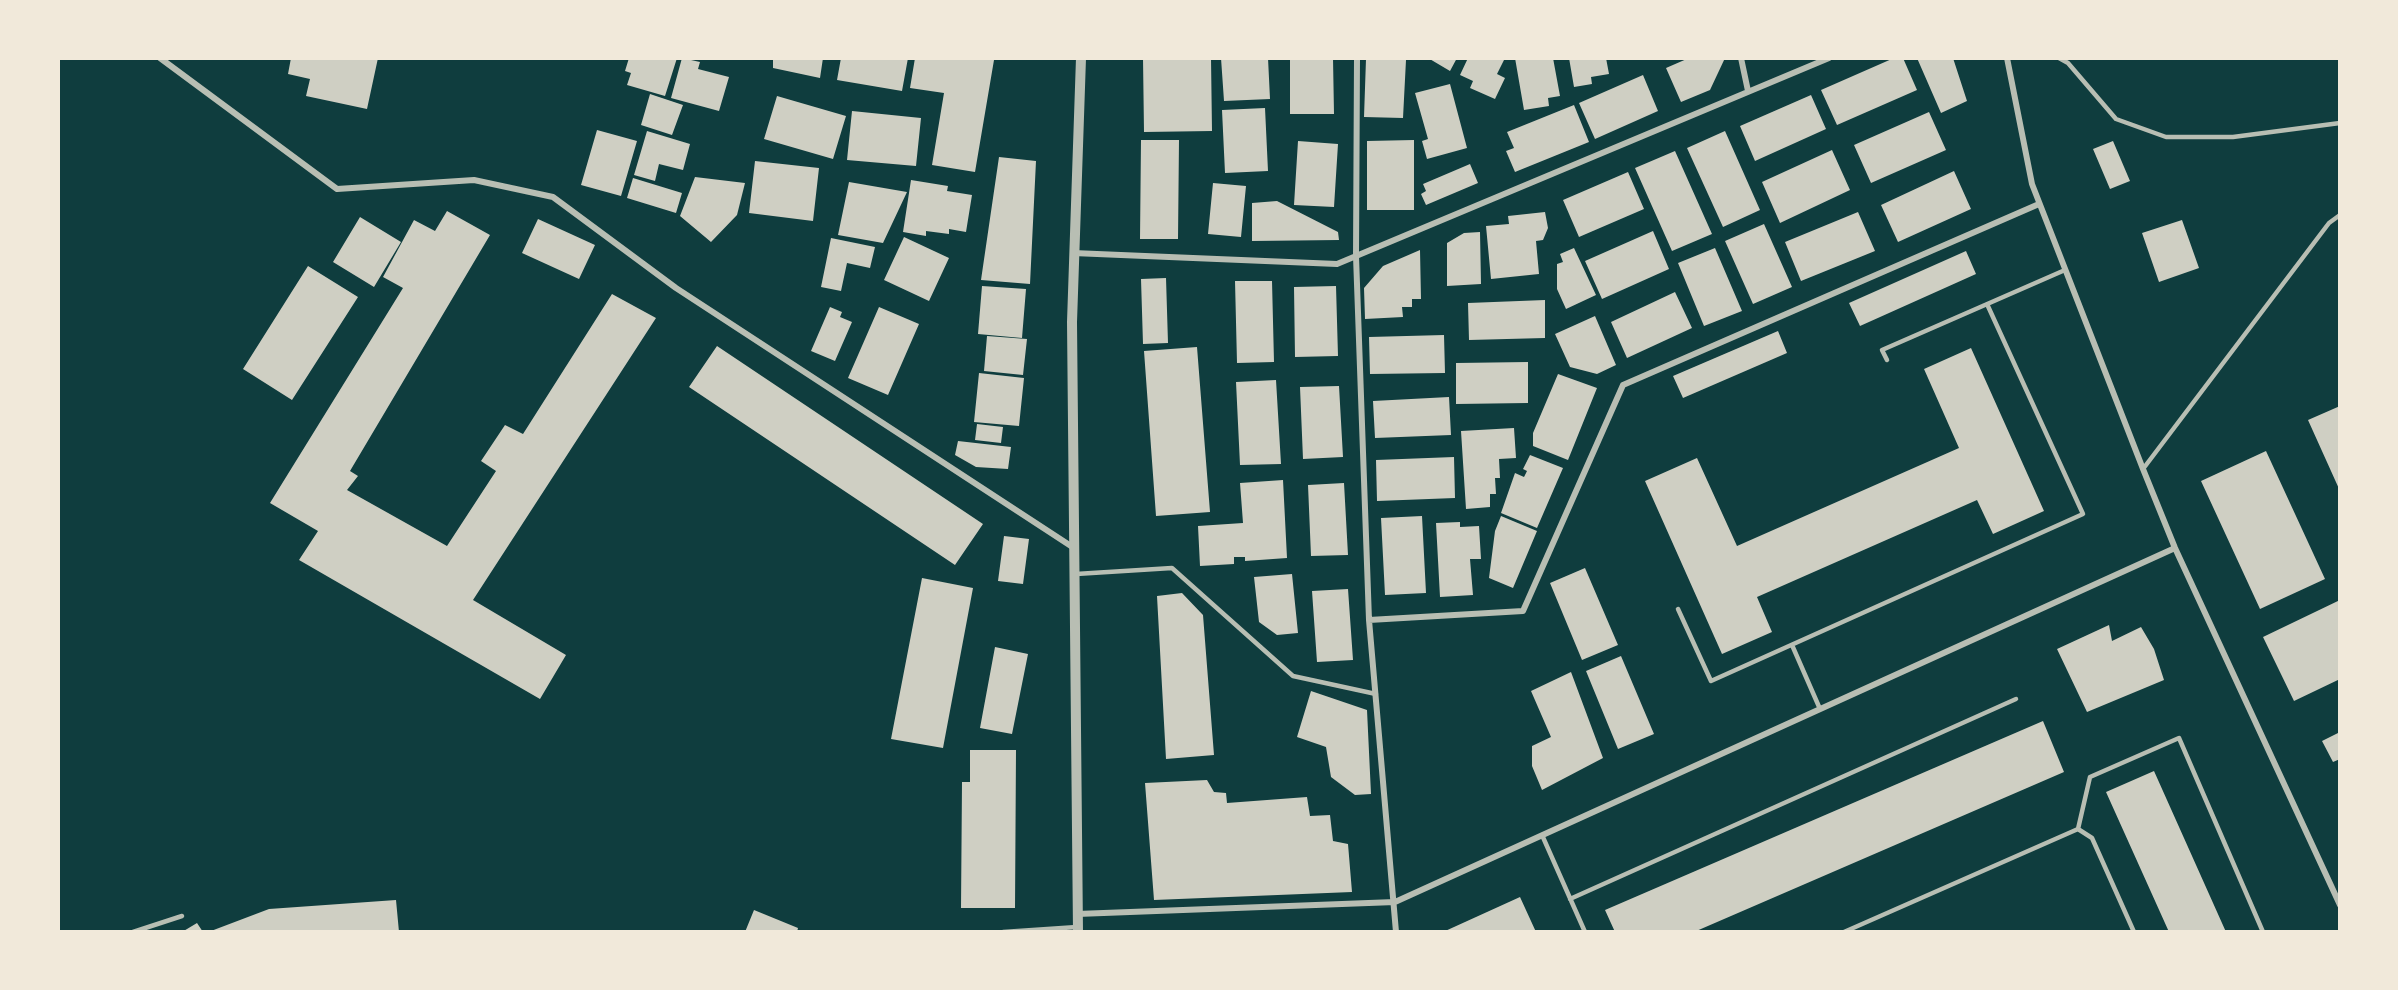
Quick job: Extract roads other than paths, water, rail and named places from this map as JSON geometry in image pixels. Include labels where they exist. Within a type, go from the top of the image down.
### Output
[{"type":"street","points":[[160,58],[337,189],[474,180],[553,197],[676,288],[1074,548]]},
{"type":"street","points":[[1077,929],[1072,254],[1082,58]]},
{"type":"street","points":[[1357,58],[1356,256],[1369,620],[1396,932]]},
{"type":"street","points":[[1741,58],[1748,91]]},
{"type":"street","points":[[1072,254],[1337,264],[1829,58]]},
{"type":"street","points":[[2007,58],[2032,184],[2143,469],[2175,548],[2340,905]]},
{"type":"street","points":[[1369,620],[1523,610],[1623,385],[2039,204]]},
{"type":"street","points":[[1077,914],[1395,902],[2175,548]]},
{"type":"lane","points":[[2060,58],[2068,63],[2116,119],[2166,137],[2233,137],[2340,123]]},
{"type":"lane","points":[[2143,469],[2329,223],[2340,215]]},
{"type":"lane","points":[[1887,360],[1882,350],[2065,270]]},
{"type":"lane","points":[[1678,609],[1711,681],[2083,514],[1987,304]]},
{"type":"lane","points":[[1074,574],[1172,568],[1293,676],[1376,694]]},
{"type":"lane","points":[[1792,645],[1820,709]]},
{"type":"lane","points":[[1570,899],[2016,699]]},
{"type":"lane","points":[[2078,829],[2090,777],[2179,738],[2263,932]]},
{"type":"lane","points":[[1848,931],[2078,829]]},
{"type":"lane","points":[[2078,829],[2092,838],[2134,932]]},
{"type":"lane","points":[[1542,835],[1585,932]]},
{"type":"lane","points":[[132,932],[182,916]]},
{"type":"lane","points":[[1003,932],[1077,929]]}]
